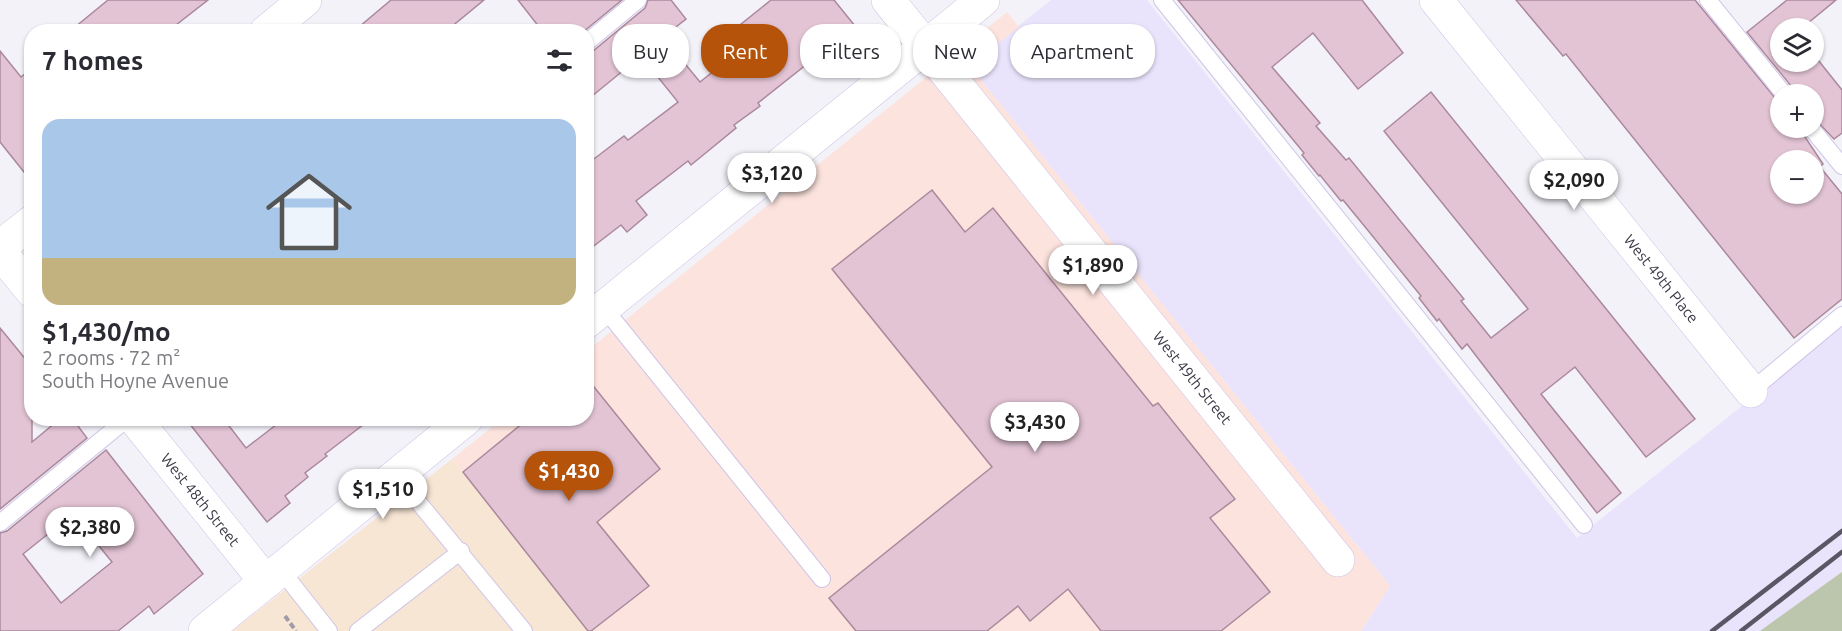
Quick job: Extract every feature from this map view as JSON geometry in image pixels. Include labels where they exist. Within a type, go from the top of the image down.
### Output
[{"type":"street","points":[[276,24],[305,0]]},
{"type":"street","name":"West 49th Street","points":[[888,0],[913,31]]},
{"type":"street","points":[[953,24],[983,0]]},
{"type":"street","name":"West 49th Place","points":[[1436,0],[1751,391]]},
{"type":"street","points":[[595,315],[913,56]]},
{"type":"street","name":"West 49th Street","points":[[951,78],[1338,560]]},
{"type":"street","points":[[0,248],[24,228]]},
{"type":"street","points":[[0,252],[24,281]]},
{"type":"street","name":"West 48th Street","points":[[141,426],[274,576]]},
{"type":"street","points":[[205,631],[457,426]]},
{"type":"lane","points":[[594,36],[638,0]]},
{"type":"lane","points":[[1162,0],[1584,525]]},
{"type":"lane","points":[[1708,0],[1776,84]]},
{"type":"lane","points":[[1819,138],[1842,166]]},
{"type":"lane","points":[[595,315],[822,579]]},
{"type":"lane","points":[[1751,391],[1842,315]]},
{"type":"lane","points":[[0,523],[118,426]]},
{"type":"lane","points":[[397,476],[524,631]]},
{"type":"lane","points":[[358,631],[460,551]]},
{"type":"lane","points":[[274,576],[329,631]]},
{"type":"path","points":[[285,616],[296,631]]},
{"type":"shaded area","points":[[1051,0],[1147,0],[1577,538],[1842,326],[1842,627],[1837,631],[1361,631],[1390,586],[980,78],[998,78],[998,42],[1010,32],[1010,78],[1155,78],[1155,24],[1021,24]]},
{"type":"shaded area","points":[[1007,12],[1017,24],[1010,24],[1010,34],[998,43],[998,24],[992,24]]},
{"type":"shaded area","points":[[925,78],[980,78],[1390,586],[1361,631],[588,631],[452,459],[493,426],[594,426],[594,345]]},
{"type":"shaded area","points":[[452,459],[588,631],[232,631]]},
{"type":"green space","points":[[1842,572],[1842,631],[1760,631]]},
{"type":"building","points":[[108,0],[208,0],[177,24],[79,24]]},
{"type":"building","points":[[391,0],[484,0],[455,24],[362,24]]},
{"type":"building","points":[[518,0],[622,0],[593,24],[537,24]]},
{"type":"building","points":[[648,0],[671,0],[686,19],[680,24],[626,24],[645,8]]},
{"type":"building","points":[[771,0],[834,0],[853,24],[800,24],[800,70],[758,103],[760,106],[734,125],[736,128],[691,165],[688,161],[636,201],[647,215],[627,232],[621,225],[594,246],[594,159],[624,136],[628,140],[678,102],[659,78],[689,78],[689,69],[700,82],[705,78],[788,78],[788,24],[741,24]]},
{"type":"building","points":[[1178,0],[1362,0],[1403,53],[1358,89],[1313,33],[1272,67],[1320,123],[1316,126],[1346,160],[1349,158],[1464,299],[1461,301],[1491,338],[1528,309],[1384,131],[1431,92],[1695,419],[1646,457],[1575,367],[1541,394],[1621,493],[1597,513],[1467,344],[1462,349],[1439,319],[1437,321],[1419,298],[1421,296],[1343,200],[1341,201],[1319,176],[1302,155],[1304,153]]},
{"type":"building","points":[[1516,0],[1695,0],[1770,92],[1770,138],[1806,138],[1814,150],[1770,150],[1770,204],[1824,204],[1824,172],[1842,194],[1842,299],[1794,338],[1566,54],[1563,56]]},
{"type":"building","points":[[1787,0],[1836,0],[1814,18],[1770,18],[1770,60],[1747,32]]},
{"type":"building","points":[[612,35],[612,78],[614,78],[594,94],[594,50]]},
{"type":"building","points":[[0,51],[21,77],[24,75],[24,172],[0,142]]},
{"type":"building","points":[[1824,68],[1842,90],[1842,133],[1834,139],[1824,128],[1824,84],[1790,84],[1780,72],[1824,72]]},
{"type":"building","points":[[932,190],[965,232],[993,208],[1153,406],[1158,403],[1235,499],[1210,518],[1270,592],[1221,631],[1101,631],[1068,589],[1030,621],[1018,606],[987,631],[856,631],[829,598],[992,467],[832,269]]},
{"type":"building","points":[[0,328],[24,357],[24,426],[32,426],[32,442],[51,426],[78,426],[87,438],[0,509]]},
{"type":"building","points":[[594,387],[660,469],[597,522],[649,586],[588,631],[463,472],[519,426],[594,426]]},
{"type":"building","points":[[191,426],[229,426],[246,448],[275,426],[362,426],[325,454],[327,456],[305,473],[308,477],[285,496],[290,503],[267,522]]},
{"type":"building","points":[[106,450],[203,574],[154,614],[149,606],[118,631],[0,631],[0,533],[7,531]],"holes":[[[73,514],[112,562],[61,603],[23,554]]]},
{"type":"railway","points":[[1712,631],[1842,531]]},
{"type":"railway","points":[[1741,631],[1842,552]]}]
